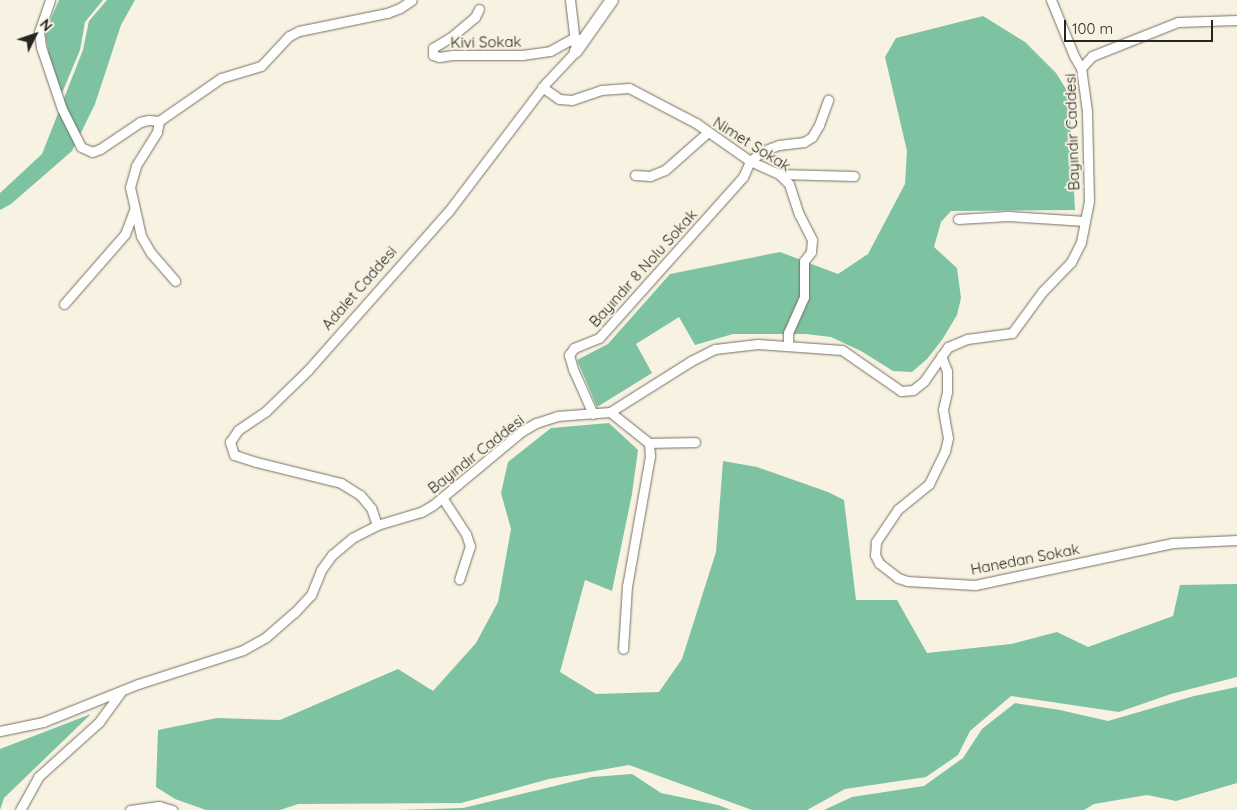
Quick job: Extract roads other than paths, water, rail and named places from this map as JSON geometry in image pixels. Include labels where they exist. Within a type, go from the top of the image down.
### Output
[{"type":"street","points":[[50,0],[39,32],[41,47],[62,109],[81,147],[92,152],[100,149],[140,122],[158,121],[221,78],[261,66],[289,36],[299,31],[387,14],[412,0]]},
{"type":"street","points":[[570,0],[576,50]]},
{"type":"street","name":"Adalet Caddesi","points":[[377,525],[371,508],[360,495],[340,482],[256,462],[234,454],[230,442],[238,430],[266,411],[308,370],[448,212],[542,87],[576,50],[612,0]]},
{"type":"street","points":[[1051,0],[1051,4],[1058,13],[1074,56],[1081,68]]},
{"type":"street","name":"Kivi Sokak","points":[[480,9],[475,17],[452,38],[433,48],[433,55],[439,57],[522,56],[550,51],[575,37]]},
{"type":"street","name":"Bayındır Caddesi","points":[[0,731],[42,722],[122,691],[243,650],[266,637],[310,595],[321,570],[332,555],[352,538],[377,525],[421,512],[443,499],[517,436],[536,423],[557,416],[610,412],[691,361],[715,349],[758,344],[842,350],[901,391],[913,390],[924,381],[948,347],[967,339],[1012,333],[1042,292],[1071,262],[1081,242],[1089,202],[1087,120],[1081,68],[1092,56],[1178,22],[1237,20]]},
{"type":"street","name":"Nimet Sokak","points":[[542,87],[559,99],[572,100],[601,90],[629,88],[696,123],[707,133],[750,161],[779,174],[789,184],[799,214],[812,240],[811,252],[804,261],[804,297],[788,333],[788,346]]},
{"type":"street","points":[[750,161],[770,148],[804,142],[812,137],[819,125],[828,100]]},
{"type":"street","points":[[158,121],[158,132],[133,176],[130,187],[141,236],[151,254],[175,281]]},
{"type":"street","points":[[635,175],[650,176],[665,170],[707,133]]},
{"type":"street","name":"Bayındır 8 Nolu Sokak","points":[[593,414],[568,354],[574,348],[599,338],[714,211],[743,177],[750,161]]},
{"type":"street","points":[[779,174],[854,176]]},
{"type":"street","points":[[64,304],[125,234],[134,208]]},
{"type":"street","points":[[958,219],[1008,216],[1085,222]]},
{"type":"street","name":"Hanedan Sokak","points":[[941,356],[947,371],[943,410],[948,438],[945,450],[930,484],[898,509],[876,542],[875,555],[879,563],[898,578],[907,581],[975,585],[1173,542],[1237,540]]},
{"type":"street","points":[[610,412],[649,444],[695,442]]},
{"type":"street","points":[[623,650],[627,586],[650,456],[649,444]]},
{"type":"street","points":[[443,499],[466,534],[470,546],[459,579]]},
{"type":"street","points":[[20,810],[38,777],[99,722],[122,691]]},
{"type":"street","points":[[130,810],[159,806],[172,810]]}]
